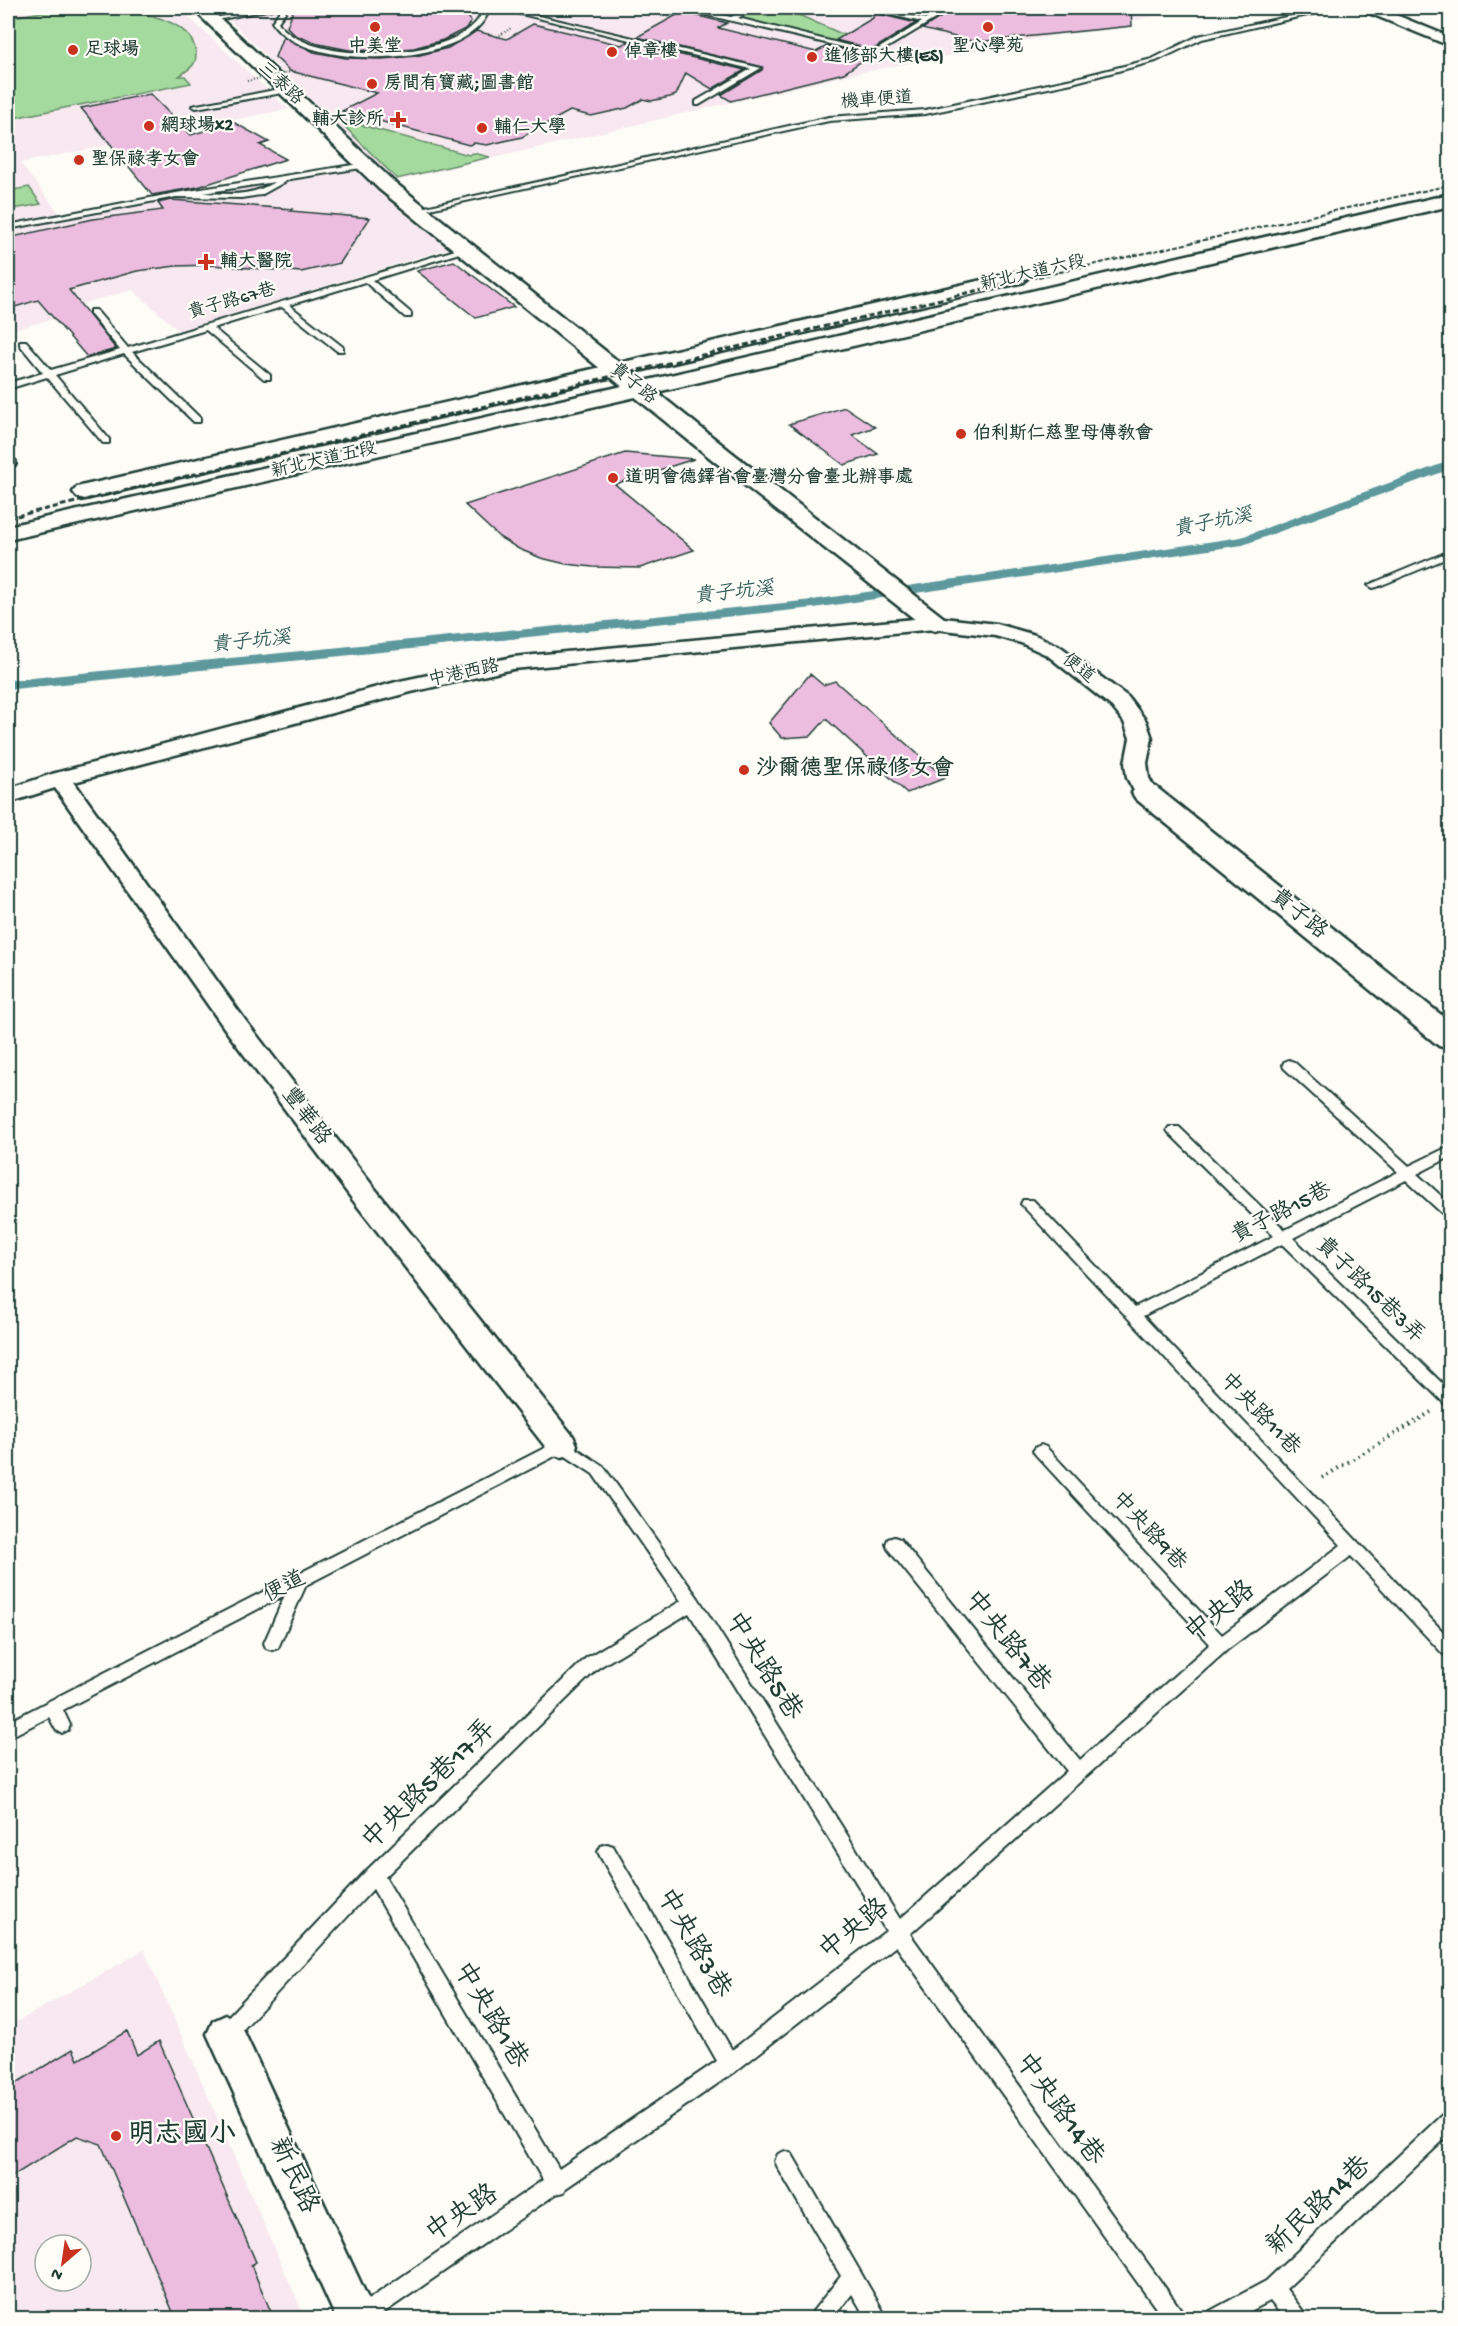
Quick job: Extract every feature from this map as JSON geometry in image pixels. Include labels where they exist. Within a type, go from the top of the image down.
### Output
[{"type":"main road","name":"三泰路","points":[[206,14],[386,185]]},
{"type":"main road","name":"貴子路","points":[[386,185],[934,623]]},
{"type":"main road","name":"新北大道六段","points":[[640,389],[1450,200]]},
{"type":"main road","name":"新北大道六段","points":[[615,369],[1036,273]]},
{"type":"main road","name":"新北大道五段","points":[[65,497],[615,369]]},
{"type":"main road","name":"新北大道五段","points":[[8,533],[640,389]]},
{"type":"main road","name":"貴子路","points":[[1146,793],[1450,1038]]},
{"type":"street","points":[[1369,8],[1450,42]]},
{"type":"street","name":"中港西路","points":[[8,796],[60,779],[408,686],[513,663],[934,623]]},
{"type":"street","name":"便道","points":[[934,623],[997,630],[1028,639],[1054,651],[1120,702],[1135,721],[1141,738],[1136,763],[1138,778],[1146,793]]},
{"type":"street","name":"豐華路","points":[[60,779],[249,1043],[369,1201],[562,1445]]},
{"type":"street","name":"新民路","points":[[226,2034],[358,2319]]},
{"type":"lane","points":[[206,14],[274,8]]},
{"type":"lane","points":[[285,8],[275,22],[283,33],[305,45],[338,54],[367,55],[395,54],[429,48],[457,39],[476,28],[484,15],[481,8]]},
{"type":"lane","points":[[499,8],[596,28],[757,68],[699,103]]},
{"type":"lane","points":[[672,8],[732,19],[855,48]]},
{"type":"lane","points":[[732,19],[752,8]]},
{"type":"lane","points":[[864,8],[927,21]]},
{"type":"lane","points":[[875,53],[950,8]]},
{"type":"lane","name":"機車便道","points":[[416,210],[829,119],[925,112],[1072,81],[1154,60],[1200,37],[1335,8]]},
{"type":"lane","points":[[196,106],[285,90]]},
{"type":"lane","points":[[8,227],[176,195],[365,165]]},
{"type":"lane","name":"貴子路67巷","points":[[8,386],[465,250]]},
{"type":"lane","points":[[366,279],[408,315]]},
{"type":"lane","points":[[283,304],[340,349]]},
{"type":"lane","points":[[93,312],[125,350],[197,420]]},
{"type":"lane","points":[[206,326],[267,377]]},
{"type":"lane","points":[[23,343],[106,441]]},
{"type":"lane","points":[[1373,585],[1450,554]]},
{"type":"lane","points":[[1289,1065],[1450,1212]]},
{"type":"lane","name":"貴子路15巷3弄","points":[[1174,1130],[1284,1237],[1445,1403]]},
{"type":"lane","name":"貴子路15巷","points":[[1133,1315],[1450,1151]]},
{"type":"lane","name":"中央路11巷","points":[[1028,1204],[1450,1650]]},
{"type":"lane","name":"便道","points":[[8,1730],[562,1445]]},
{"type":"lane","name":"中央路5巷","points":[[562,1445],[598,1470],[692,1603],[898,1933]]},
{"type":"lane","name":"中央路9巷","points":[[1041,1451],[1221,1645]]},
{"type":"lane","name":"中央路7巷","points":[[894,1544],[1079,1772]]},
{"type":"lane","name":"中央路","points":[[358,2319],[557,2185],[729,2064],[898,1933],[1221,1645],[1352,1546]]},
{"type":"lane","points":[[272,1643],[300,1580]]},
{"type":"lane","name":"中央路5巷17弄","points":[[226,2034],[374,1875],[592,1663],[692,1603]]},
{"type":"lane","points":[[53,1707],[62,1725]]},
{"type":"lane","name":"中央路3巷","points":[[607,1852],[729,2064]]},
{"type":"lane","name":"中央路1巷","points":[[374,1875],[557,2185]]},
{"type":"lane","name":"中央路14巷","points":[[898,1933],[1174,2319]]},
{"type":"lane","name":"新民路14巷","points":[[1217,2319],[1273,2288],[1450,2121]]},
{"type":"lane","points":[[785,2161],[877,2319]]},
{"type":"lane","points":[[820,2319],[853,2277]]},
{"type":"lane","points":[[1273,2288],[1296,2319]]},
{"type":"path","points":[[247,81],[295,71]]},
{"type":"path","points":[[1300,1491],[1445,1403]]},
{"type":"shaded area","points":[[8,8],[179,8],[288,109],[20,163],[59,213],[348,165],[449,248],[179,331],[133,290],[80,304],[85,310],[8,331]]},
{"type":"shaded area","name":"輔仁大學","points":[[217,8],[1198,8],[852,74],[395,181]]},
{"type":"shaded area","name":"明志國小","points":[[144,1950],[305,2318],[8,2318],[8,2027]]},
{"type":"green space","name":"足球場","points":[[64,8],[117,10],[157,17],[174,24],[188,35],[195,48],[195,62],[179,76],[185,76],[191,83],[8,119],[8,18]]},
{"type":"green space","points":[[756,8],[783,8],[851,38],[844,44],[737,18]]},
{"type":"green space","points":[[347,121],[469,155],[473,153],[490,157],[397,179],[340,122]]},
{"type":"green space","points":[[29,187],[41,204],[8,210],[8,191]]},
{"type":"building","name":"中美堂","points":[[294,8],[464,8],[471,22],[465,29],[443,40],[414,48],[381,51],[349,50],[319,44],[295,35],[287,27]]},
{"type":"building","points":[[880,8],[942,8],[927,17]]},
{"type":"building","points":[[955,8],[1131,8],[1132,26],[976,42],[922,29]]},
{"type":"building","points":[[682,12],[727,23],[718,28],[816,52],[827,46],[854,52],[859,50],[859,46],[836,40],[873,18],[874,13],[916,23],[872,50],[872,54],[844,73],[731,101],[721,95],[762,70],[763,67],[637,37]]},
{"type":"building","points":[[533,24],[621,45],[627,42],[745,70],[712,89],[686,73],[676,95],[670,97],[651,101],[643,99],[627,108],[591,116],[570,111],[522,137],[487,145],[474,143],[469,145],[342,111],[377,93],[290,71],[275,57],[283,36],[314,52],[346,58],[382,59],[416,56],[448,48],[476,31],[507,39]]},
{"type":"building","points":[[150,94],[191,135],[233,122],[269,142],[260,145],[286,159],[198,187],[152,195],[81,108]]},
{"type":"building","points":[[171,200],[292,209],[290,211],[370,218],[340,263],[301,272],[211,265],[176,266],[137,271],[69,290],[116,349],[87,357],[38,300],[8,309],[8,238],[93,219],[163,210],[158,203]]},
{"type":"building","points":[[454,261],[514,307],[476,318],[417,271]]},
{"type":"building","points":[[845,407],[875,427],[852,435],[878,454],[844,465],[789,424]]},
{"type":"building","points":[[625,453],[694,459],[615,484],[694,550],[640,568],[566,564],[541,558],[519,549],[499,537],[465,505]]},
{"type":"building","points":[[810,674],[823,685],[835,681],[945,778],[907,793],[826,719],[811,736],[782,738],[769,723]]},
{"type":"building","points":[[127,2031],[137,2055],[159,2041],[256,2262],[251,2265],[274,2319],[176,2319],[101,2144],[77,2136],[8,2179],[8,2088],[73,2049],[78,2060]]},
{"type":"waterway","name":"貴子坑溪","points":[[499,636],[813,604],[1242,541],[1450,465]]},
{"type":"waterway","name":"貴子坑溪","points":[[8,685],[514,634]]},
{"type":"railway","points":[[1011,283],[1450,185]]},
{"type":"railway","points":[[8,518],[1018,281]]},
{"type":"place","name":"中美堂","points":[[375,27]]},
{"type":"place","name":"聖心學苑","points":[[988,27]]},
{"type":"place","name":"足球場","points":[[73,50]]},
{"type":"place","name":"倬章樓","points":[[612,52]]},
{"type":"place","name":"進修部大樓(ES)","points":[[812,57]]},
{"type":"place","name":"房間有寶藏;圖書館","points":[[372,84]]},
{"type":"place","name":"輔大診所","points":[[398,120]]},
{"type":"place","name":"網球場x2","points":[[149,126]]},
{"type":"place","name":"輔仁大學","points":[[482,128]]},
{"type":"place","name":"聖保祿孝女會","points":[[79,160]]},
{"type":"place","name":"輔大醫院","points":[[206,262]]},
{"type":"place","name":"伯利斯仁慈聖母傳教會","points":[[961,434]]},
{"type":"place","name":"道明會德鐸省會臺灣分會臺北辦事處","points":[[613,478]]},
{"type":"place","name":"沙爾德聖保祿修女會","points":[[744,770]]},
{"type":"place","name":"明志國小","points":[[116,2136]]}]
